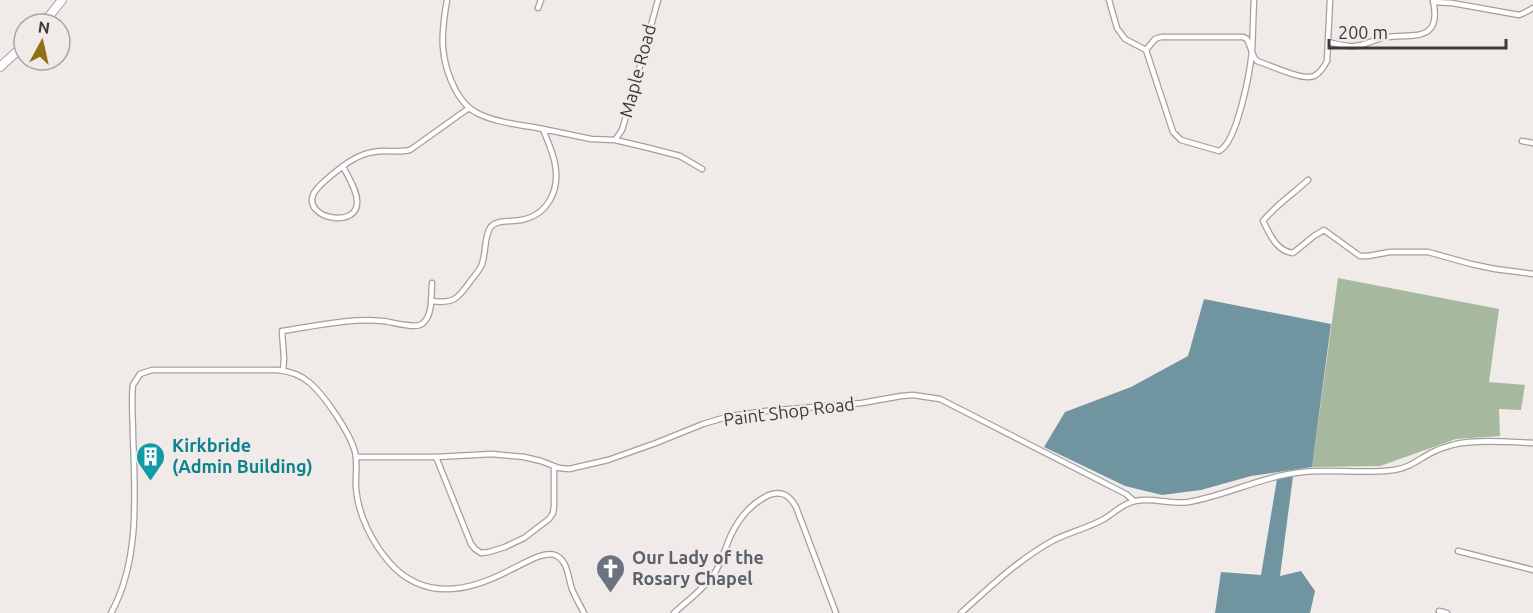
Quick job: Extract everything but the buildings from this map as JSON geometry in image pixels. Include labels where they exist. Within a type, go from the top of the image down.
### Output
[{"type":"highway","points":[[52,12],[62,0]]},
{"type":"highway","points":[[0,67],[12,56]]},
{"type":"street","points":[[447,0],[442,39],[444,60],[452,82],[462,100],[470,108],[496,119],[591,140],[615,140],[680,156],[702,169]]},
{"type":"street","points":[[538,8],[541,0]]},
{"type":"street","name":"Maple Road","points":[[615,140],[622,130],[627,114],[658,0]]},
{"type":"street","points":[[1109,0],[1117,28],[1125,39],[1146,50],[1173,132],[1181,140],[1219,151],[1223,150],[1230,140],[1239,111],[1252,52],[1254,0]]},
{"type":"street","points":[[1146,50],[1155,39],[1161,37],[1243,37],[1247,39],[1257,61],[1299,76],[1315,76],[1324,68],[1327,61],[1330,0]]},
{"type":"street","points":[[1328,42],[1357,46],[1382,38],[1418,36],[1432,25],[1433,1],[1519,15],[1533,8]]},
{"type":"street","points":[[343,166],[355,191],[356,210],[347,217],[337,218],[324,215],[316,210],[312,203],[314,193],[343,166],[368,152],[410,150],[470,108]]},
{"type":"street","points":[[431,301],[446,302],[459,297],[482,264],[486,239],[493,225],[528,218],[546,207],[553,195],[556,175],[555,162],[543,129]]},
{"type":"street","points":[[1522,141],[1533,143]]},
{"type":"street","points":[[1308,180],[1272,209],[1263,221],[1273,240],[1285,252],[1293,253],[1324,230],[1360,256],[1390,252],[1428,252],[1495,270],[1533,274]]},
{"type":"street","points":[[283,370],[282,331],[368,320],[422,325],[426,320],[431,301],[432,283]]},
{"type":"street","points":[[111,613],[122,588],[132,541],[134,460],[132,388],[136,378],[143,372],[157,370],[283,370],[305,379],[319,392],[351,442],[356,458],[358,498],[367,527],[382,553],[395,569],[414,583],[428,588],[443,589],[493,578],[541,556],[554,555],[565,565],[572,590],[584,613]]},
{"type":"street","name":"Paint Shop Road","points":[[356,458],[484,454],[517,456],[569,469],[600,463],[730,416],[862,403],[913,395],[940,399],[1126,494],[1134,501]]},
{"type":"street","points":[[961,613],[994,582],[1032,553],[1054,540],[1104,519],[1115,510],[1134,501],[1187,502],[1267,479],[1304,472],[1397,470],[1417,462],[1434,451],[1458,443],[1533,443]]},
{"type":"street","points":[[436,457],[471,544],[481,553],[505,547],[524,538],[549,519],[554,506],[554,467]]},
{"type":"street","points":[[674,613],[714,575],[732,534],[746,512],[765,498],[780,493],[788,496],[796,507],[836,613]]},
{"type":"street","points":[[1458,551],[1533,570]]},
{"type":"street","points":[[1439,611],[1448,613]]},
{"type":"green space","points":[[1338,278],[1499,309],[1489,382],[1525,385],[1521,410],[1499,409],[1500,436],[1456,439],[1380,466],[1312,467]]},
{"type":"water","points":[[1204,299],[1331,324],[1312,467],[1251,476],[1201,490],[1162,495],[1125,486],[1044,447],[1065,412],[1131,387],[1188,356]]},
{"type":"water","points":[[1293,476],[1280,576],[1301,571],[1315,591],[1310,613],[1215,613],[1221,572],[1261,575],[1277,479]]},
{"type":"place","name":"Kirkbride (Admin Building)","points":[[151,482]]},
{"type":"place","name":"Our Lady of the Rosary Chapel","points":[[611,594]]}]
